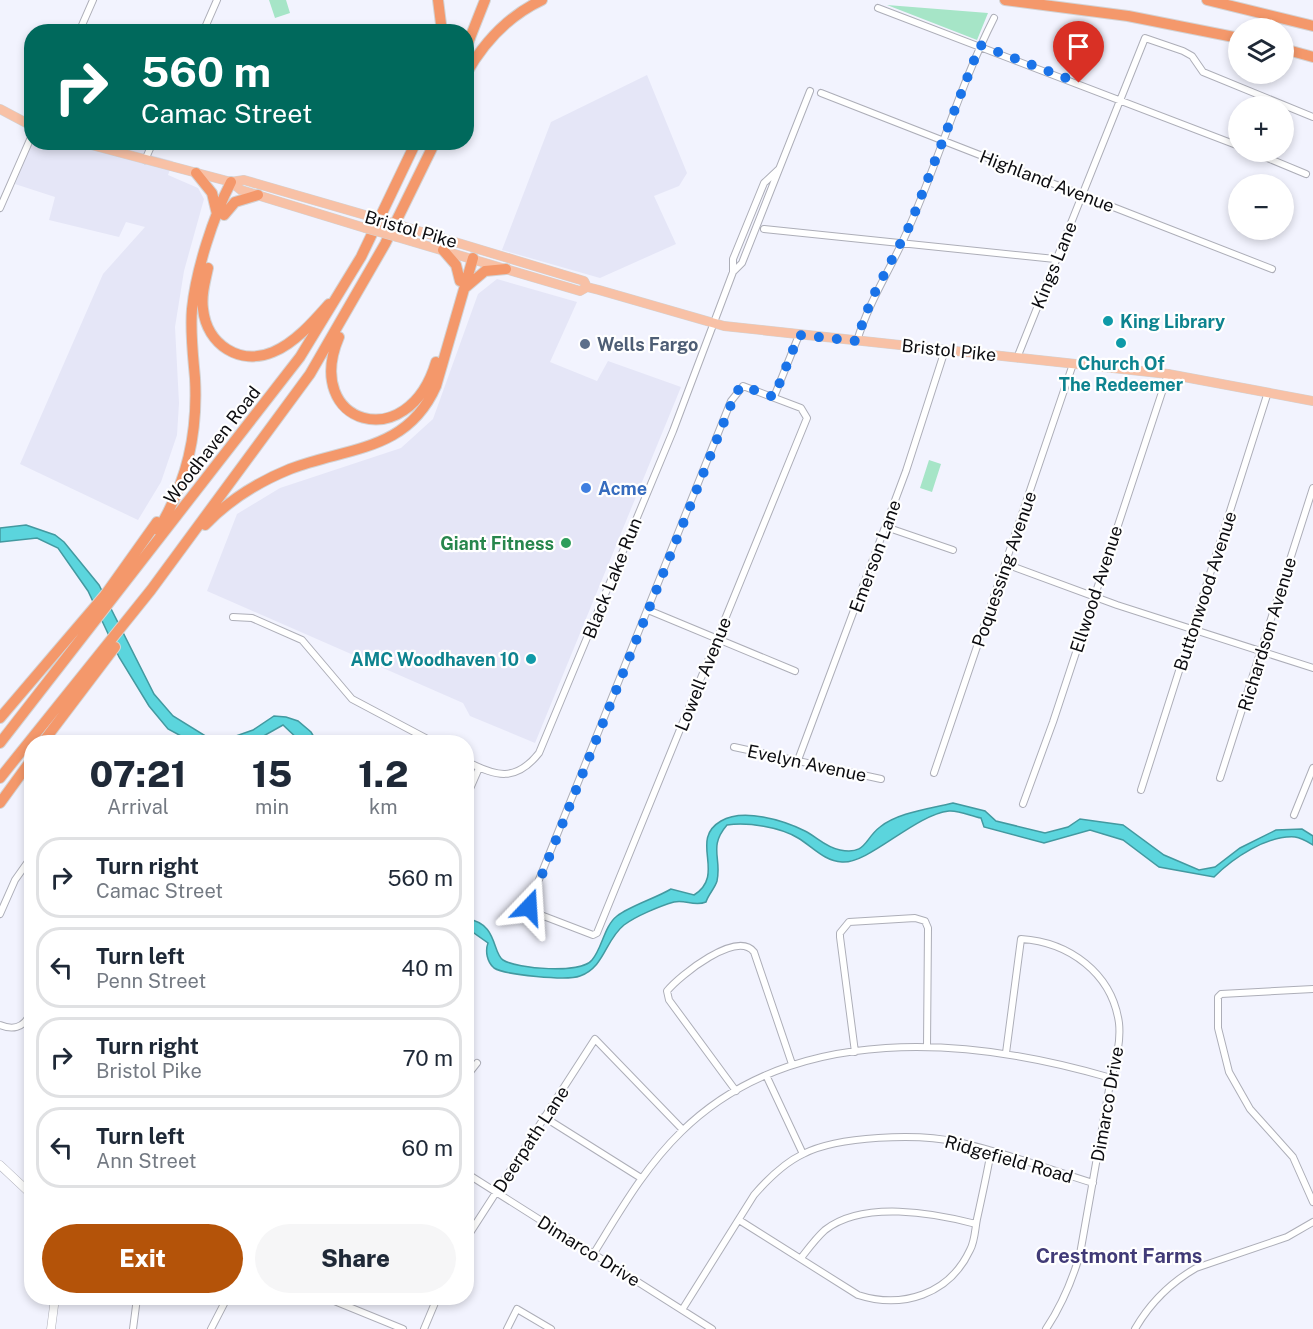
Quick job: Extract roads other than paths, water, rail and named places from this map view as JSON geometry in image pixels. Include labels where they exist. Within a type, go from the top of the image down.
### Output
[{"type":"highway","points":[[438,0],[441,24]]},
{"type":"highway","points":[[468,24],[477,0]]},
{"type":"highway","points":[[474,28],[485,0]]},
{"type":"highway","points":[[474,62],[501,28],[542,0]]},
{"type":"highway","points":[[1005,0],[1128,16],[1228,36]]},
{"type":"highway","points":[[1208,0],[1313,26]]},
{"type":"highway","points":[[1294,52],[1313,57]]},
{"type":"highway","name":"Woodhaven Road","points":[[2,740],[94,615],[269,400],[312,339],[347,283],[384,213],[413,150]]},
{"type":"highway","points":[[410,196],[428,150]]},
{"type":"highway","points":[[410,196],[431,150]]},
{"type":"highway","points":[[196,173],[212,193],[220,215],[204,285],[203,303],[209,330],[227,350],[249,356],[277,350],[314,320],[347,283]]},
{"type":"highway","points":[[130,573],[168,514],[179,490],[193,443],[195,405],[192,309],[231,182]]},
{"type":"highway","points":[[220,215],[235,202],[258,195]]},
{"type":"highway","name":"Woodhaven Road","points":[[36,735],[125,629],[151,590],[292,400],[324,352],[410,196]]},
{"type":"highway","points":[[443,250],[456,265],[463,284]]},
{"type":"highway","points":[[151,590],[206,523],[232,501],[267,479],[312,462],[384,441],[412,422],[429,401],[436,386],[471,254]]},
{"type":"highway","points":[[359,290],[333,351],[331,376],[334,392],[346,408],[362,417],[379,420],[397,416],[408,409],[428,385],[463,284],[485,270],[506,269]]},
{"type":"highway","points":[[108,598],[148,537],[177,484],[195,405]]},
{"type":"highway","points":[[125,629],[194,541],[236,501],[267,479]]},
{"type":"highway","points":[[0,718],[94,615]]},
{"type":"highway","points":[[48,735],[111,647]]},
{"type":"highway","name":"Woodhaven Road","points":[[0,778],[24,750]]},
{"type":"highway","points":[[0,803],[24,770]]},
{"type":"main road","points":[[0,109],[24,122]]},
{"type":"main road","name":"Bristol Pike","points":[[109,150],[231,182],[242,190],[443,250],[471,254],[584,281],[587,287]]},
{"type":"main road","name":"Bristol Pike","points":[[231,182],[244,180],[372,217],[402,226],[506,269],[580,291],[587,287],[713,324],[1168,374],[1313,401]]},
{"type":"street","points":[[82,24],[93,0]]},
{"type":"street","points":[[206,24],[217,0]]},
{"type":"street","points":[[878,8],[1119,98],[1228,142]]},
{"type":"street","points":[[856,341],[872,298],[902,243],[980,45],[994,18]]},
{"type":"street","name":"Kings Lane","points":[[1017,358],[1119,98],[1145,38],[1172,46],[1192,56],[1203,72],[1313,117]]},
{"type":"street","points":[[733,272],[742,262],[810,91]]},
{"type":"street","name":"Highland Avenue","points":[[822,93],[1272,269]]},
{"type":"street","points":[[0,208],[25,150]]},
{"type":"street","points":[[146,160],[150,150]]},
{"type":"street","points":[[1277,162],[1306,174]]},
{"type":"street","points":[[733,272],[733,259],[764,183],[778,170]]},
{"type":"street","points":[[764,229],[1055,259]]},
{"type":"street","name":"Black Lake Run","points":[[474,765],[503,775],[518,772],[529,765],[539,753],[665,450],[733,272]]},
{"type":"street","points":[[795,671],[648,610],[731,402],[739,389],[749,387],[774,397],[799,335]]},
{"type":"street","name":"Emerson Lane","points":[[798,760],[886,527],[945,350]]},
{"type":"street","name":"Poquessing Avenue","points":[[934,773],[1073,363]]},
{"type":"street","name":"Ellwood Avenue","points":[[1023,804],[1053,722],[1093,595],[1168,374]]},
{"type":"street","name":"Buttonwood Avenue","points":[[1141,790],[1268,392]]},
{"type":"street","name":"Lowell Avenue","points":[[648,610],[529,907],[533,912],[593,935],[597,933],[718,639],[807,414],[801,408],[774,397]]},
{"type":"street","name":"Richardson Avenue","points":[[1220,778],[1313,488]]},
{"type":"street","points":[[886,527],[953,550]]},
{"type":"street","points":[[1006,564],[1117,605],[1313,668]]},
{"type":"street","points":[[233,616],[252,618],[302,640],[352,699],[421,735]]},
{"type":"street","name":"Evelyn Avenue","points":[[734,747],[881,778]]},
{"type":"street","points":[[474,780],[479,768]]},
{"type":"street","points":[[1293,815],[1313,768]]},
{"type":"street","points":[[0,914],[15,880],[24,867]]},
{"type":"street","points":[[855,1052],[840,938],[844,926],[849,922],[915,918],[925,921],[928,934],[927,1047]]},
{"type":"street","name":"Dimarco Drive","points":[[1006,1053],[1021,939],[1042,940],[1062,947],[1086,963],[1103,981],[1113,1000],[1119,1024],[1119,1050],[1111,1078],[1093,1183],[1073,1278],[1058,1311],[1046,1329]]},
{"type":"street","points":[[736,1091],[669,1000],[667,991],[699,964],[728,948],[740,944],[749,946],[754,952],[792,1064]]},
{"type":"street","points":[[1313,989],[1221,994],[1218,997],[1218,1028],[1229,1072],[1250,1109],[1293,1157],[1313,1202]]},
{"type":"street","points":[[0,1025],[18,1028],[24,1024]]},
{"type":"street","name":"Deerpath Lane","points":[[474,1227],[595,1039],[682,1130]]},
{"type":"street","points":[[594,1253],[641,1178],[682,1130],[736,1091],[792,1064],[855,1052],[927,1047],[1006,1053],[1059,1063],[1111,1078]]},
{"type":"street","points":[[474,1067],[477,1063]]},
{"type":"street","points":[[766,1076],[804,1154]]},
{"type":"street","points":[[544,1117],[641,1178]]},
{"type":"street","name":"Ridgefield Road","points":[[682,1310],[766,1181],[804,1154],[839,1144],[875,1138],[917,1137],[955,1141],[1093,1183]]},
{"type":"street","points":[[739,1220],[858,1294],[875,1300],[914,1299],[933,1291],[960,1267],[971,1249],[991,1151]]},
{"type":"street","points":[[0,1165],[24,1187]]},
{"type":"street","name":"Dimarco Drive","points":[[474,1178],[712,1329]]},
{"type":"street","points":[[801,1258],[825,1230],[841,1221],[862,1216],[927,1213],[976,1224]]},
{"type":"street","points":[[1135,1329],[1146,1311],[1182,1276],[1196,1268],[1287,1238],[1313,1222]]},
{"type":"street","points":[[51,1329],[55,1305]]},
{"type":"street","points":[[133,1329],[136,1305]]},
{"type":"street","points":[[211,1329],[223,1305]]},
{"type":"street","points":[[344,1305],[403,1329]]},
{"type":"street","points":[[424,1329],[434,1305]]},
{"type":"street","points":[[507,1329],[517,1308],[551,1329]]},
{"type":"water","points":[[26,525],[55,535],[64,542],[99,585],[154,694],[173,716],[204,735],[179,735],[168,729],[149,706],[119,657],[88,591],[58,548],[37,538],[0,542],[0,528]]},
{"type":"water","points":[[274,716],[298,721],[313,735],[294,735],[283,725],[265,735],[239,735],[253,730]]},
{"type":"water","points":[[953,803],[985,811],[996,821],[1045,833],[1068,827],[1080,819],[1123,825],[1164,855],[1199,870],[1215,867],[1240,848],[1276,830],[1302,829],[1313,836],[1313,845],[1295,837],[1273,840],[1241,855],[1214,877],[1159,867],[1123,840],[1090,830],[1044,843],[984,827],[981,818],[953,811],[935,814],[865,855],[853,861],[842,862],[824,856],[791,834],[773,828],[735,824],[727,825],[718,840],[717,881],[706,902],[697,904],[674,902],[629,922],[618,931],[595,966],[580,976],[563,978],[500,971],[494,968],[487,956],[488,943],[474,933],[474,921],[484,926],[500,956],[510,963],[549,969],[563,969],[586,964],[592,960],[613,920],[622,912],[671,889],[694,895],[703,887],[708,877],[708,838],[712,829],[721,821],[740,816],[763,817],[805,831],[830,847],[849,851],[860,848],[888,822],[915,812]]},
{"type":"place","name":"King Library","points":[[1108,321]]},
{"type":"place","name":"Church Of The Redeemer","points":[[1121,343]]},
{"type":"place","name":"Wells Fargo","points":[[585,344]]},
{"type":"place","name":"Acme","points":[[586,488]]},
{"type":"place","name":"Giant Fitness","points":[[566,543]]},
{"type":"place","name":"AMC Woodhaven 10","points":[[531,659]]},
{"type":"district","name":"Crestmont Farms","points":[[1119,1256]]}]
